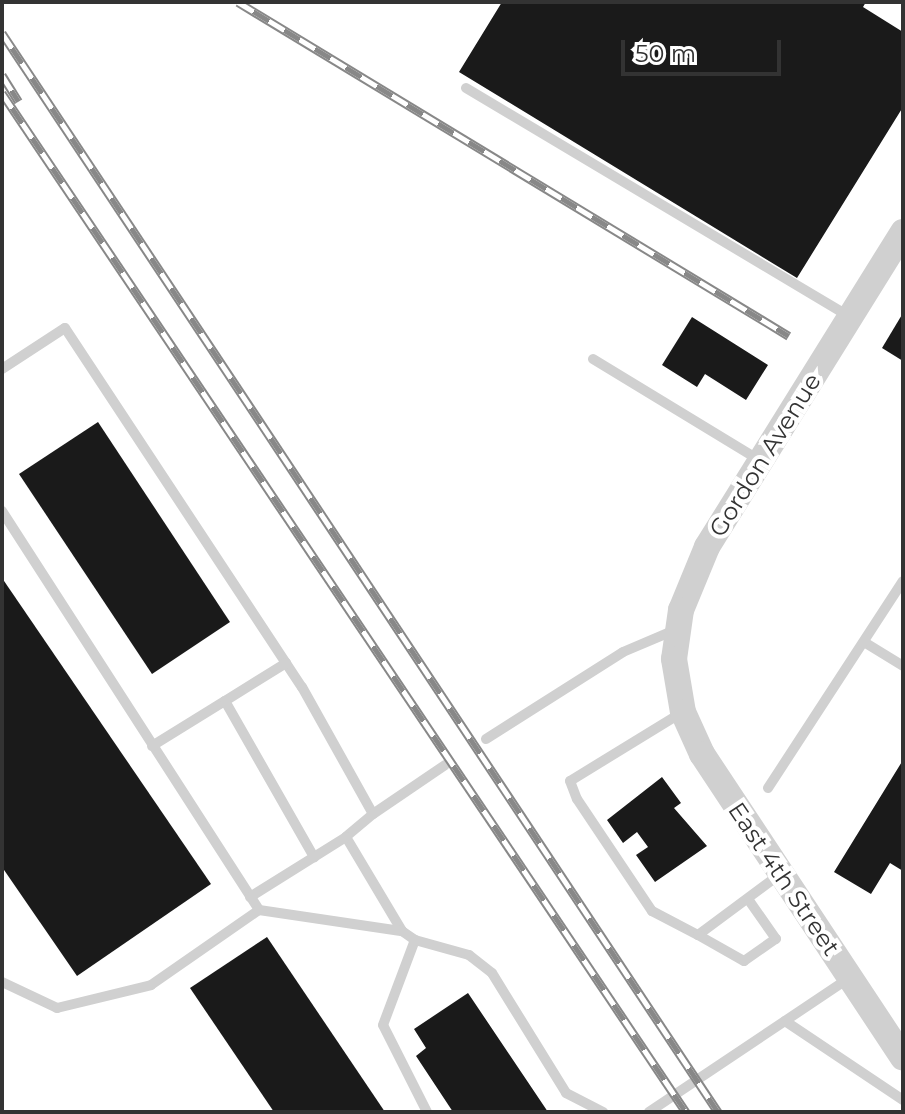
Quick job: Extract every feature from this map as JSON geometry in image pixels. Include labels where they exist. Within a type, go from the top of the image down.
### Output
[{"type":"street","name":"Gordon Avenue","points":[[680,703],[676,629],[707,547],[903,232]]},
{"type":"street","name":"East 4th Street","points":[[680,703],[780,874],[903,1058]]},
{"type":"lane","points":[[466,88],[850,317]]},
{"type":"lane","points":[[2,369],[65,328],[286,663],[373,814]]},
{"type":"lane","points":[[593,359],[761,461]]},
{"type":"lane","points":[[2,511],[259,910]]},
{"type":"lane","points":[[768,788],[903,581]]},
{"type":"lane","points":[[486,739],[623,652],[676,629]]},
{"type":"lane","points":[[864,642],[903,666]]},
{"type":"lane","points":[[152,746],[286,663]]},
{"type":"lane","points":[[225,701],[314,857]]},
{"type":"lane","points":[[680,703],[570,781],[652,911],[744,961],[776,939],[748,899]]},
{"type":"lane","points":[[250,897],[346,837],[373,814],[445,765]]},
{"type":"lane","points":[[346,837],[402,931],[415,940],[469,955],[492,973],[566,1093],[603,1112]]},
{"type":"lane","points":[[698,935],[780,874]]},
{"type":"lane","points":[[2,982],[57,1008],[151,985],[259,910],[402,931]]},
{"type":"lane","points":[[415,940],[383,1025],[427,1112]]},
{"type":"lane","points":[[649,1112],[849,978]]},
{"type":"lane","points":[[785,1021],[903,1100]]},
{"type":"building","points":[[502,2],[866,2],[863,7],[903,32],[903,107],[797,278],[459,72]]},
{"type":"building","points":[[903,313],[903,361],[882,348]]},
{"type":"building","points":[[692,317],[768,365],[746,400],[705,374],[697,387],[662,365]]},
{"type":"building","points":[[98,422],[230,622],[152,674],[19,474]]},
{"type":"building","points":[[2,578],[211,884],[77,976],[2,867]]},
{"type":"building","points":[[903,760],[903,871],[890,863],[871,894],[834,872]]},
{"type":"building","points":[[662,777],[681,803],[674,808],[707,846],[655,882],[636,855],[648,847],[637,832],[623,843],[607,820]]},
{"type":"building","points":[[267,937],[385,1112],[274,1112],[190,988]]},
{"type":"building","points":[[468,993],[548,1112],[453,1112],[416,1056],[426,1048],[414,1029]]},
{"type":"railway","points":[[238,2],[789,336]]},
{"type":"railway","points":[[2,33],[718,1112]]},
{"type":"railway","points":[[2,75],[18,101]]},
{"type":"railway","points":[[2,93],[686,1112]]}]
